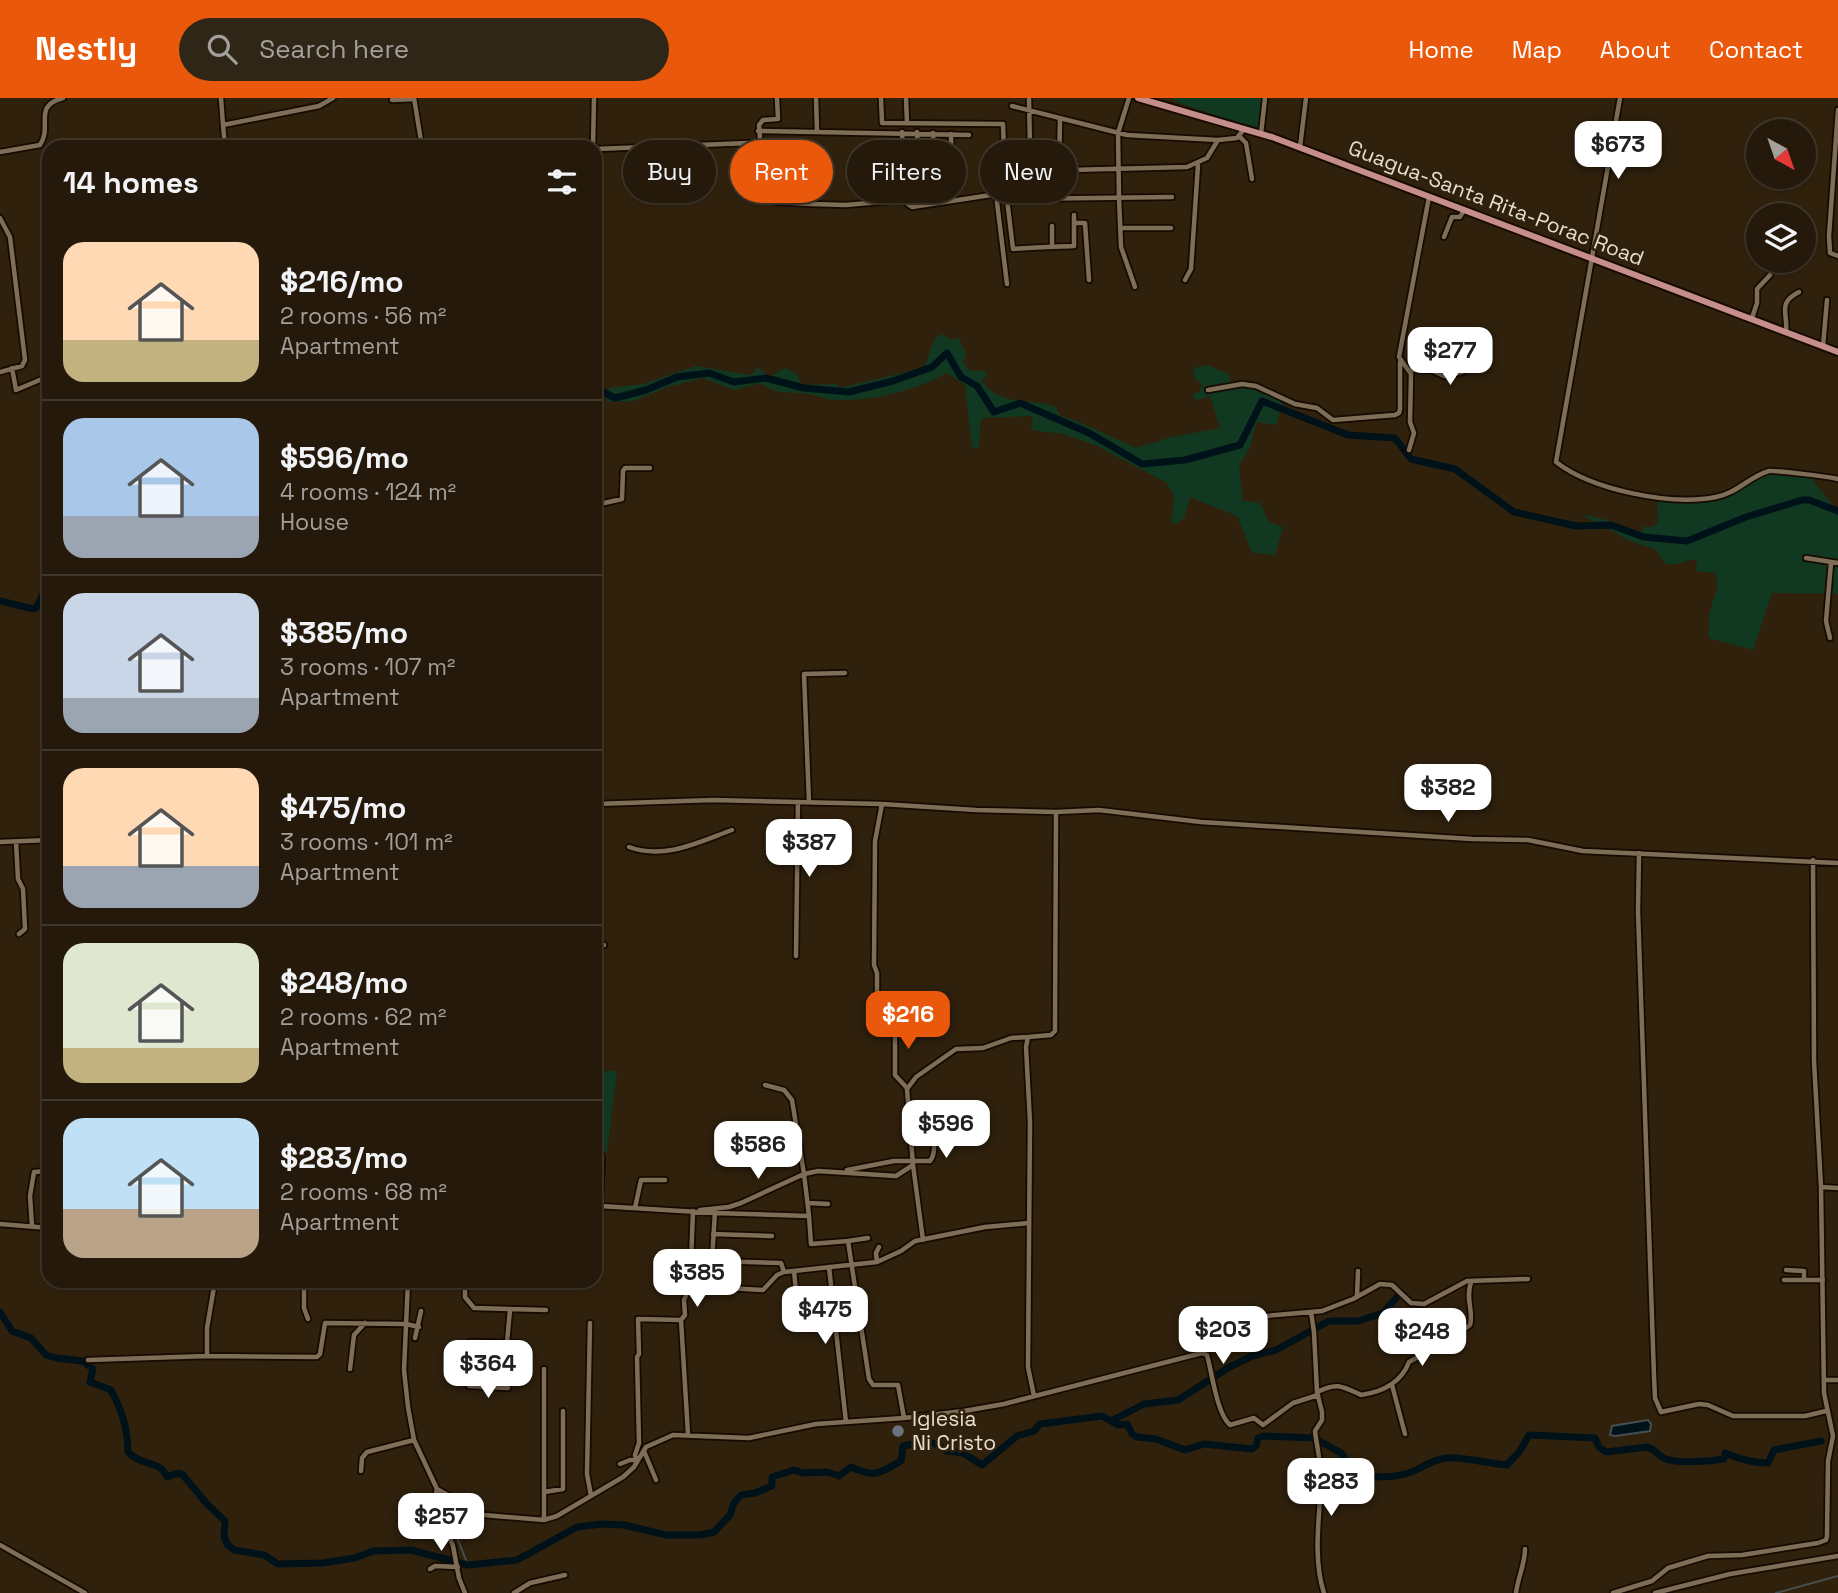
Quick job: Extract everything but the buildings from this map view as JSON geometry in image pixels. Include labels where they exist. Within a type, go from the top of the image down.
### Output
[{"type":"main road","name":"Guagua-Santa Rita-Porac Road","points":[[1138,98],[1300,148],[1838,352]]},
{"type":"street","points":[[43,140],[47,107],[51,102],[63,98]]},
{"type":"street","points":[[221,98],[224,140]]},
{"type":"street","points":[[223,125],[319,106],[333,98]]},
{"type":"street","points":[[392,100],[414,98],[421,140]]},
{"type":"street","points":[[594,98],[594,140]]},
{"type":"street","points":[[760,140],[758,131],[763,120],[778,119],[777,98]]},
{"type":"street","points":[[816,98],[817,131]]},
{"type":"street","points":[[881,98],[882,123],[1003,124],[1004,140]]},
{"type":"street","points":[[906,98],[907,123]]},
{"type":"street","points":[[1029,98],[1029,140]]},
{"type":"street","points":[[1129,98],[1118,133],[1118,198],[1122,254],[1135,286]]},
{"type":"street","points":[[1261,134],[1265,98]]},
{"type":"street","points":[[1300,148],[1306,98]]},
{"type":"street","points":[[1620,98],[1556,462],[1626,494],[1655,497],[1716,498],[1771,470],[1838,479]]},
{"type":"street","points":[[1012,106],[1118,133],[1218,140],[1239,136],[1244,129]]},
{"type":"street","points":[[1838,110],[1829,236],[1830,253],[1838,256]]},
{"type":"street","points":[[1060,118],[1060,140]]},
{"type":"street","points":[[758,131],[969,135]]},
{"type":"street","points":[[902,132],[902,140]]},
{"type":"street","points":[[918,132],[918,140]]},
{"type":"street","points":[[933,133],[933,140]]},
{"type":"street","points":[[951,134],[951,140]]},
{"type":"street","points":[[1239,136],[1247,147],[1252,179]]},
{"type":"street","points":[[1077,169],[1182,168],[1198,164],[1210,155],[1218,140]]},
{"type":"street","points":[[0,152],[40,145],[42,142]]},
{"type":"street","points":[[602,148],[730,144]]},
{"type":"street","points":[[1185,279],[1191,269],[1198,164]]},
{"type":"street","points":[[799,203],[846,205],[902,200],[912,207],[980,196]]},
{"type":"street","points":[[1077,198],[1172,197]]},
{"type":"street","points":[[1208,390],[1242,384],[1256,386],[1295,404],[1317,408],[1332,419],[1395,415],[1400,409],[1399,354],[1429,197]]},
{"type":"street","points":[[997,203],[1007,284]]},
{"type":"street","points":[[1007,203],[1013,249],[1046,245],[1074,246],[1074,215]]},
{"type":"street","points":[[1444,237],[1452,217],[1460,217],[1464,210]]},
{"type":"street","points":[[0,218],[10,237],[26,360],[22,366],[0,372]]},
{"type":"street","points":[[1074,223],[1086,223],[1089,280]]},
{"type":"street","points":[[1052,226],[1052,247]]},
{"type":"street","points":[[1120,229],[1171,228]]},
{"type":"street","points":[[1752,318],[1757,303],[1757,289],[1770,275]]},
{"type":"street","points":[[1786,331],[1785,308],[1789,299],[1799,292]]},
{"type":"street","points":[[1823,346],[1827,300]]},
{"type":"street","points":[[1400,362],[1410,370],[1431,370],[1444,376],[1462,372],[1473,361]]},
{"type":"street","points":[[12,368],[16,390],[42,379]]},
{"type":"street","points":[[1409,450],[1413,433],[1410,422],[1410,370]]},
{"type":"street","points":[[602,503],[622,499],[625,468],[650,468]]},
{"type":"street","points":[[1806,558],[1838,563]]},
{"type":"street","points":[[1830,638],[1826,621],[1831,563]]},
{"type":"street","points":[[809,802],[804,674],[845,673]]},
{"type":"street","points":[[602,804],[732,800],[882,804],[976,810],[1099,810],[1213,823],[1528,840],[1583,851],[1838,863]]},
{"type":"street","points":[[796,956],[797,802]]},
{"type":"street","points":[[877,998],[877,974],[874,965],[875,841],[882,804]]},
{"type":"street","points":[[907,1089],[916,1077],[956,1049],[983,1048],[1003,1040],[1051,1035],[1055,1031],[1056,812]]},
{"type":"street","points":[[629,847],[659,852],[690,847],[732,830]]},
{"type":"street","points":[[0,842],[42,839]]},
{"type":"street","points":[[16,842],[18,879],[23,889],[25,929],[19,934]]},
{"type":"street","points":[[1639,853],[1638,911],[1654,1387],[1657,1407],[1661,1412],[1699,1404],[1708,1405],[1733,1416],[1805,1416],[1826,1411]]},
{"type":"street","points":[[1612,1593],[1652,1581],[1668,1568],[1708,1556],[1758,1553],[1826,1540],[1829,1461],[1833,1436],[1830,1417],[1826,1411],[1824,1380],[1821,1187],[1814,1070],[1813,860]]},
{"type":"street","points":[[895,1014],[895,1075],[907,1089],[923,1240]]},
{"type":"street","points":[[1028,1037],[1028,1367],[1034,1396]]},
{"type":"street","points":[[765,1085],[784,1090],[792,1100],[808,1203],[811,1244],[868,1238]]},
{"type":"street","points":[[839,1172],[894,1161],[930,1161],[934,1156],[930,1121]]},
{"type":"street","points":[[602,1156],[602,1175]]},
{"type":"street","points":[[715,1211],[741,1203],[804,1174],[818,1171],[896,1176],[913,1163]]},
{"type":"street","points":[[32,1226],[30,1196],[34,1172],[42,1171]]},
{"type":"street","points":[[635,1208],[640,1180],[665,1180]]},
{"type":"street","points":[[1821,1187],[1838,1188]]},
{"type":"street","points":[[808,1203],[828,1204]]},
{"type":"street","points":[[602,1206],[809,1216]]},
{"type":"street","points":[[688,1434],[681,1320],[684,1315],[684,1300],[690,1286],[695,1211]]},
{"type":"street","points":[[715,1211],[713,1261],[781,1263],[784,1272]]},
{"type":"street","points":[[690,1286],[764,1290],[777,1275],[784,1272],[877,1262],[915,1241],[985,1227],[1029,1223]]},
{"type":"street","points":[[0,1224],[42,1227]]},
{"type":"street","points":[[713,1234],[772,1236]]},
{"type":"street","points":[[848,1241],[870,1383],[898,1385],[904,1418]]},
{"type":"street","points":[[877,1262],[876,1253],[879,1247]]},
{"type":"street","points":[[829,1267],[846,1422]]},
{"type":"street","points":[[794,1270],[797,1301]]},
{"type":"street","points":[[1786,1270],[1804,1272],[1804,1279]]},
{"type":"street","points":[[1357,1296],[1358,1271]]},
{"type":"street","points":[[1202,1353],[1203,1333],[1208,1327],[1254,1317],[1322,1311],[1385,1283],[1392,1285],[1411,1303],[1424,1304],[1460,1283],[1528,1279]]},
{"type":"street","points":[[1784,1280],[1823,1280]]},
{"type":"street","points":[[408,1288],[405,1384],[414,1440],[437,1489],[484,1516],[544,1520],[561,1514],[626,1474],[653,1443],[669,1436],[688,1434],[752,1438],[817,1424],[904,1418],[996,1406],[1202,1353],[1207,1355],[1225,1420],[1230,1425],[1254,1418],[1263,1424],[1293,1403],[1333,1385],[1349,1388],[1361,1395],[1392,1385],[1405,1374],[1409,1362],[1420,1356],[1426,1346],[1446,1343],[1470,1325],[1472,1321],[1467,1297],[1471,1282]]},
{"type":"street","points":[[207,1356],[207,1328],[214,1288]]},
{"type":"street","points":[[304,1288],[304,1308],[308,1319]]},
{"type":"street","points":[[465,1288],[465,1297],[471,1307],[546,1310]]},
{"type":"street","points":[[468,1386],[508,1388],[507,1342],[510,1310]]},
{"type":"street","points":[[415,1338],[421,1311]]},
{"type":"street","points":[[1311,1312],[1322,1420],[1315,1431],[1321,1483],[1318,1555],[1324,1593]]},
{"type":"street","points":[[637,1460],[638,1319],[681,1320]]},
{"type":"street","points":[[88,1360],[207,1356],[317,1357],[320,1354],[325,1323],[408,1324],[419,1327]]},
{"type":"street","points":[[350,1369],[354,1335],[365,1323]]},
{"type":"street","points":[[590,1323],[588,1480],[591,1496]]},
{"type":"street","points":[[470,1342],[519,1343]]},
{"type":"street","points":[[474,1360],[508,1360]]},
{"type":"street","points":[[544,1369],[544,1520]]},
{"type":"street","points":[[1824,1380],[1838,1380]]},
{"type":"street","points":[[1392,1385],[1405,1434]]},
{"type":"street","points":[[544,1492],[562,1489],[563,1411]]},
{"type":"street","points":[[361,1471],[362,1458],[367,1452],[414,1440]]},
{"type":"street","points":[[644,1451],[656,1480]]},
{"type":"street","points":[[621,1464],[637,1460]]},
{"type":"street","points":[[588,1480],[601,1489]]},
{"type":"street","points":[[437,1489],[434,1501],[456,1553],[459,1578],[465,1593]]},
{"type":"street","points":[[0,1545],[85,1593]]},
{"type":"street","points":[[1516,1593],[1525,1549]]},
{"type":"street","points":[[1656,1593],[1730,1574],[1838,1556]]},
{"type":"street","points":[[430,1569],[435,1566],[458,1565]]},
{"type":"street","points":[[514,1593],[530,1583],[565,1575]]},
{"type":"green space","points":[[1174,98],[1264,98],[1260,131],[1174,101]]},
{"type":"green space","points":[[943,334],[949,339],[959,339],[966,353],[963,362],[970,371],[986,371],[986,377],[981,380],[998,395],[1056,407],[1060,416],[1136,448],[1172,437],[1220,428],[1210,396],[1195,401],[1193,394],[1200,392],[1202,384],[1195,379],[1193,368],[1209,365],[1229,373],[1231,384],[1260,384],[1285,397],[1276,425],[1257,422],[1249,449],[1239,466],[1243,501],[1260,503],[1269,522],[1283,527],[1275,555],[1252,553],[1237,516],[1190,497],[1184,518],[1175,524],[1171,523],[1174,497],[1167,483],[1095,445],[1063,434],[1031,430],[1033,416],[981,418],[979,447],[972,449],[965,385],[947,373],[907,390],[864,399],[835,400],[783,392],[760,383],[734,390],[703,378],[668,387],[633,401],[606,402],[609,388],[643,384],[696,366],[752,375],[757,367],[770,377],[785,368],[796,373],[802,385],[837,384],[839,388],[924,368],[935,338]]},
{"type":"green space","points":[[1771,472],[1811,478],[1838,512],[1838,594],[1772,593],[1753,650],[1709,638],[1709,614],[1717,589],[1716,573],[1696,571],[1697,559],[1666,564],[1656,550],[1628,540],[1581,514],[1607,520],[1641,536],[1643,527],[1652,527],[1658,522],[1657,500],[1717,498]]},
{"type":"green space","points":[[602,1071],[617,1071],[607,1152],[602,1152]]},
{"type":"shaded area","points":[[1648,1420],[1651,1424],[1650,1431],[1610,1435],[1612,1426]]},
{"type":"waterway","points":[[602,392],[615,398],[646,390],[677,377],[709,373],[734,382],[766,378],[804,388],[849,392],[893,381],[932,367],[947,353],[961,377],[977,386],[994,412],[1020,403],[1089,433],[1142,464],[1185,460],[1240,445],[1262,401],[1348,435],[1395,438],[1411,459],[1455,469],[1514,512],[1576,526],[1611,525],[1644,537],[1687,541],[1746,517],[1802,500],[1838,511]]},
{"type":"waterway","points":[[0,601],[33,609],[42,596]]},
{"type":"waterway","points":[[1111,1421],[1144,1404],[1178,1400],[1228,1368],[1252,1356],[1276,1350],[1329,1321],[1358,1321],[1383,1313],[1398,1296]]},
{"type":"waterway","points":[[0,1312],[12,1331],[31,1338],[46,1355],[83,1361],[93,1369],[90,1382],[111,1390],[118,1405],[126,1428],[128,1452],[133,1457],[160,1468],[167,1477],[178,1473],[183,1475],[225,1521],[224,1536],[227,1544],[234,1550],[264,1555],[278,1564],[322,1563],[355,1558],[373,1551],[411,1550],[468,1565],[517,1560],[577,1527],[602,1524],[624,1525],[666,1535],[700,1535],[714,1532],[730,1515],[734,1503],[741,1495],[772,1486],[772,1477],[794,1470],[803,1473],[827,1472],[839,1476],[851,1467],[866,1473],[877,1473],[901,1461],[903,1446],[926,1442],[937,1444],[946,1451],[963,1453],[982,1465],[1017,1436],[1034,1431],[1040,1424],[1102,1416],[1118,1425],[1127,1424],[1132,1434],[1137,1437],[1156,1439],[1185,1450],[1204,1444],[1252,1449],[1258,1438],[1264,1436],[1314,1438],[1341,1453],[1356,1475],[1377,1477],[1404,1474],[1446,1458],[1507,1465],[1520,1451],[1529,1435],[1595,1438],[1599,1447],[1606,1452],[1647,1447],[1671,1461],[1686,1462],[1724,1459],[1725,1453],[1768,1463],[1774,1450],[1821,1441]]},
{"type":"waterway","points":[[440,1495],[468,1565]]},
{"type":"waterway","points":[[1776,1593],[1838,1576]]},
{"type":"place","name":"Iglesia Ni Cristo","points":[[898,1431]]}]
